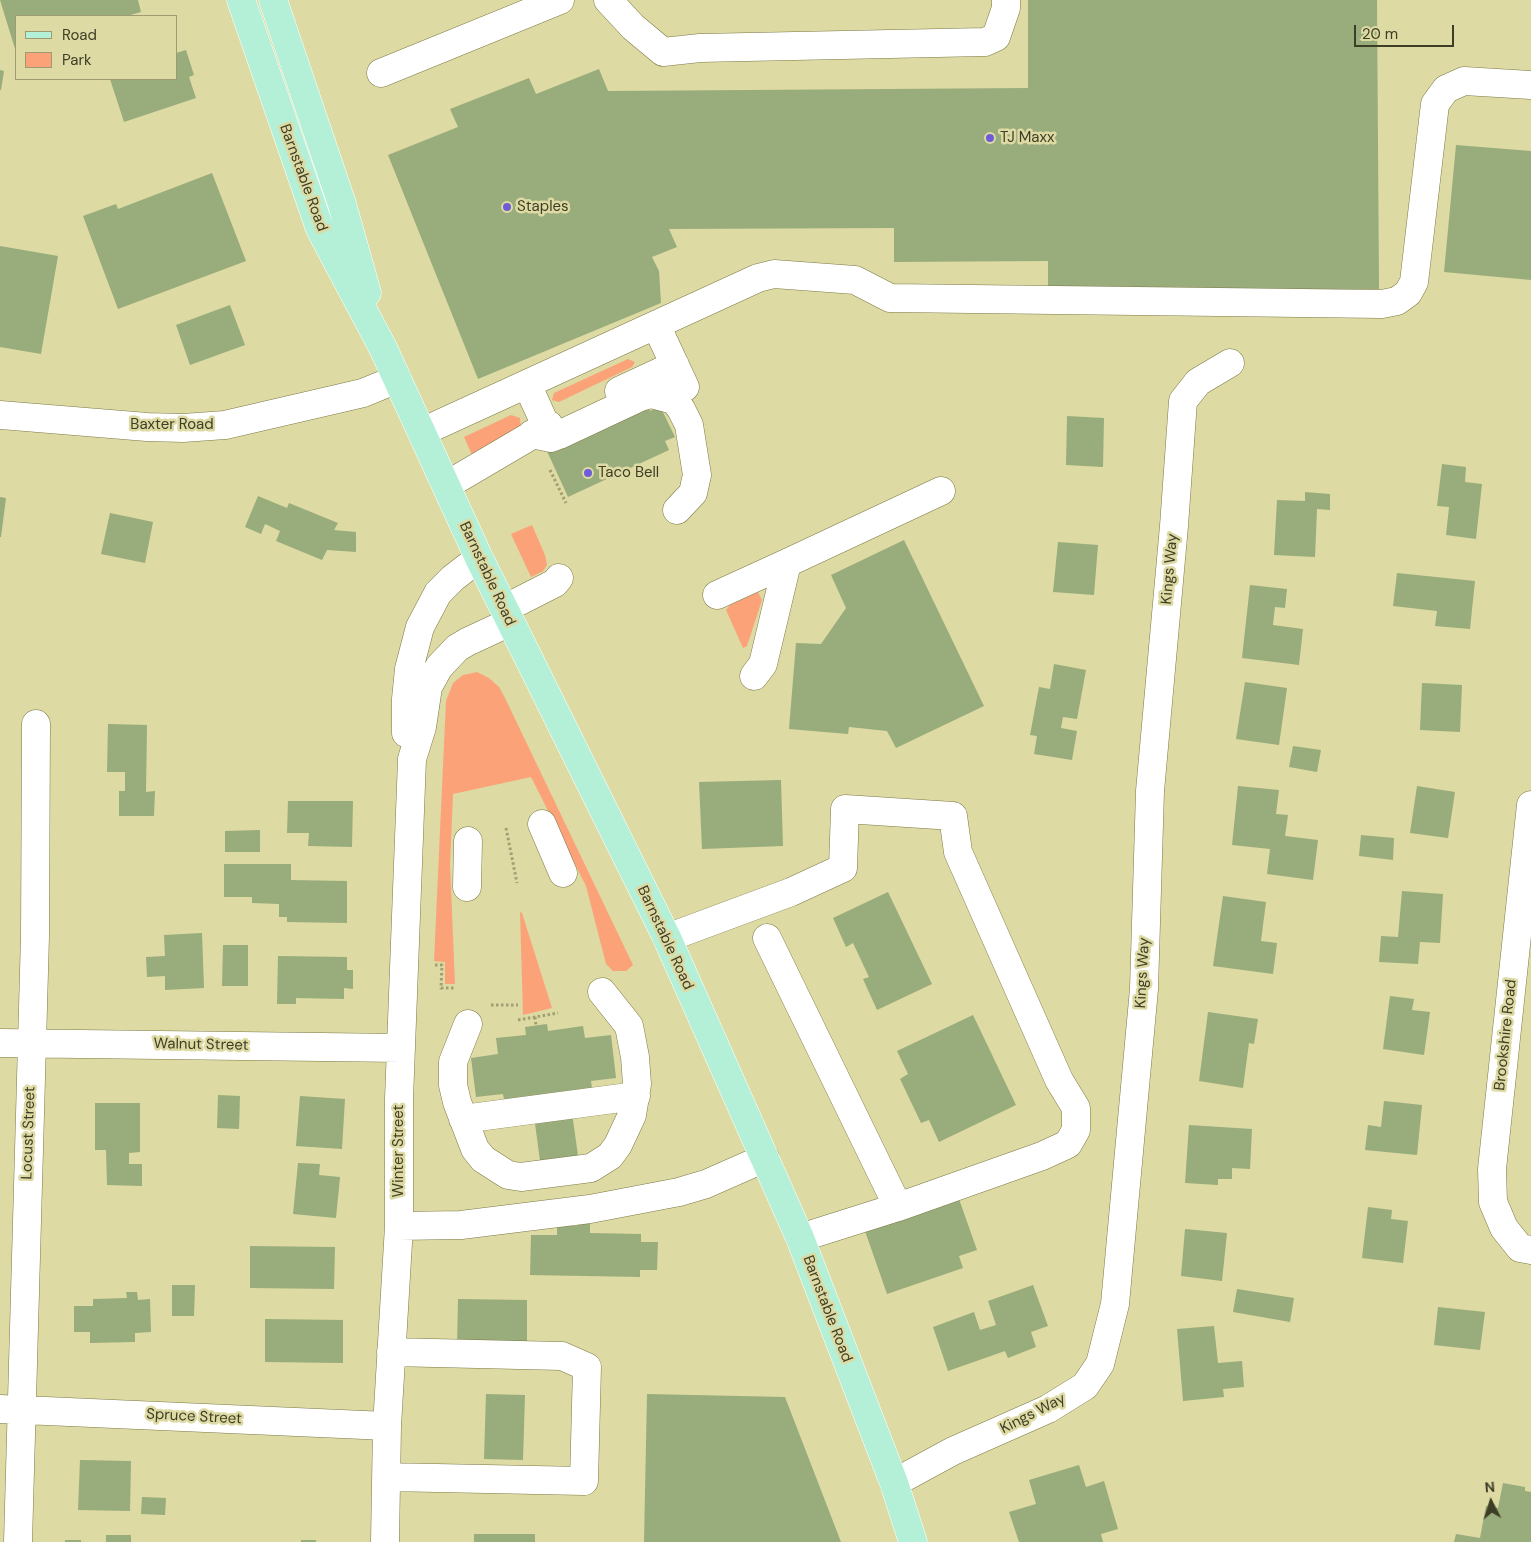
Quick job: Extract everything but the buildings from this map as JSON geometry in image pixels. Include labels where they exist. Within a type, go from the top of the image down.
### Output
[{"type":"main road","name":"Barnstable Road","points":[[241,0],[320,229],[383,348],[479,558],[666,938],[800,1238],[894,1483],[913,1542]]},
{"type":"main road","name":"Barnstable Road","points":[[273,0],[342,204],[383,348]]},
{"type":"street","points":[[381,73],[560,0]]},
{"type":"street","points":[[608,0],[632,27],[663,52],[700,48],[985,42],[996,37],[1006,8],[1006,0]]},
{"type":"street","points":[[422,432],[758,278],[774,274],[855,280],[890,298],[1382,304],[1397,302],[1408,293],[1414,282],[1435,104],[1446,89],[1464,81],[1531,85]]},
{"type":"street","points":[[447,485],[539,430],[680,376],[656,325]]},
{"type":"street","name":"Kings Way","points":[[894,1483],[953,1451],[1048,1409],[1085,1386],[1100,1364],[1115,1304],[1144,989],[1150,791],[1174,526],[1183,401],[1198,382],[1230,363]]},
{"type":"street","name":"Baxter Road","points":[[0,415],[147,427],[183,428],[225,425],[357,395],[398,379]]},
{"type":"street","points":[[527,384],[539,430],[552,438],[640,397],[651,394],[674,400],[689,425],[697,474],[693,493],[677,510]]},
{"type":"street","points":[[717,595],[941,491]]},
{"type":"street","name":"Winter Street","points":[[412,759],[404,726],[414,644],[427,611],[438,593],[453,578],[479,558]]},
{"type":"street","points":[[754,676],[763,664],[787,563]]},
{"type":"street","name":"Winter Street","points":[[385,1542],[387,1426],[399,1226],[401,1048],[412,759],[422,727],[428,687],[439,666],[457,648],[507,616],[559,578]]},
{"type":"street","name":"Locust Street","points":[[18,1542],[10,1409],[31,1043],[35,936],[36,724]]},
{"type":"street","name":"Brookshire Road","points":[[1531,804],[1492,1169],[1493,1202],[1504,1228],[1520,1248],[1531,1250]]},
{"type":"street","points":[[666,938],[791,892],[843,868],[845,809],[953,816],[958,852],[1059,1080],[1076,1108],[1076,1130],[1068,1144],[1042,1156],[898,1207],[800,1238]]},
{"type":"street","points":[[542,824],[563,873]]},
{"type":"street","points":[[467,887],[468,841]]},
{"type":"street","points":[[767,938],[898,1207]]},
{"type":"street","points":[[477,1014],[453,1062],[453,1085],[475,1149],[491,1166],[508,1175],[521,1176],[591,1168],[600,1164],[615,1149],[634,1105],[637,1070],[628,1026],[602,992]]},
{"type":"street","name":"Walnut Street","points":[[0,1043],[401,1048]]},
{"type":"street","points":[[467,1128],[634,1105]]},
{"type":"street","points":[[399,1226],[461,1225],[590,1209],[679,1192],[706,1184],[765,1158]]},
{"type":"street","points":[[387,1477],[584,1481],[588,1367],[562,1356],[391,1352]]},
{"type":"street","name":"Spruce Street","points":[[10,1409],[387,1426]]},
{"type":"path","points":[[549,468],[566,503]]},
{"type":"path","points":[[506,828],[517,883]]},
{"type":"path","points":[[430,965],[442,965],[441,988],[455,988]]},
{"type":"path","points":[[477,1014],[518,1005]]},
{"type":"path","points":[[518,1020],[558,1013]]},
{"type":"path","points":[[536,1017],[536,1026]]},
{"type":"green space","points":[[628,359],[635,362],[632,367],[559,402],[552,400],[554,393]]},
{"type":"green space","points":[[511,415],[520,418],[521,428],[472,455],[464,437]]},
{"type":"green space","points":[[532,525],[545,555],[547,565],[543,571],[531,577],[511,534]]},
{"type":"green space","points":[[758,592],[762,600],[747,646],[743,648],[726,610],[730,605]]},
{"type":"green space","points":[[477,672],[489,678],[499,687],[505,698],[633,965],[626,971],[613,971],[606,964],[586,886],[531,777],[453,794],[450,864],[455,984],[445,984],[445,962],[434,961],[446,701],[453,683],[463,675]]},
{"type":"green space","points":[[520,912],[522,913],[552,1008],[523,1015]]},
{"type":"place","name":"TJ Maxx","points":[[990,138]]},
{"type":"place","name":"Staples","points":[[507,207]]},
{"type":"place","name":"Taco Bell","points":[[588,473]]}]
